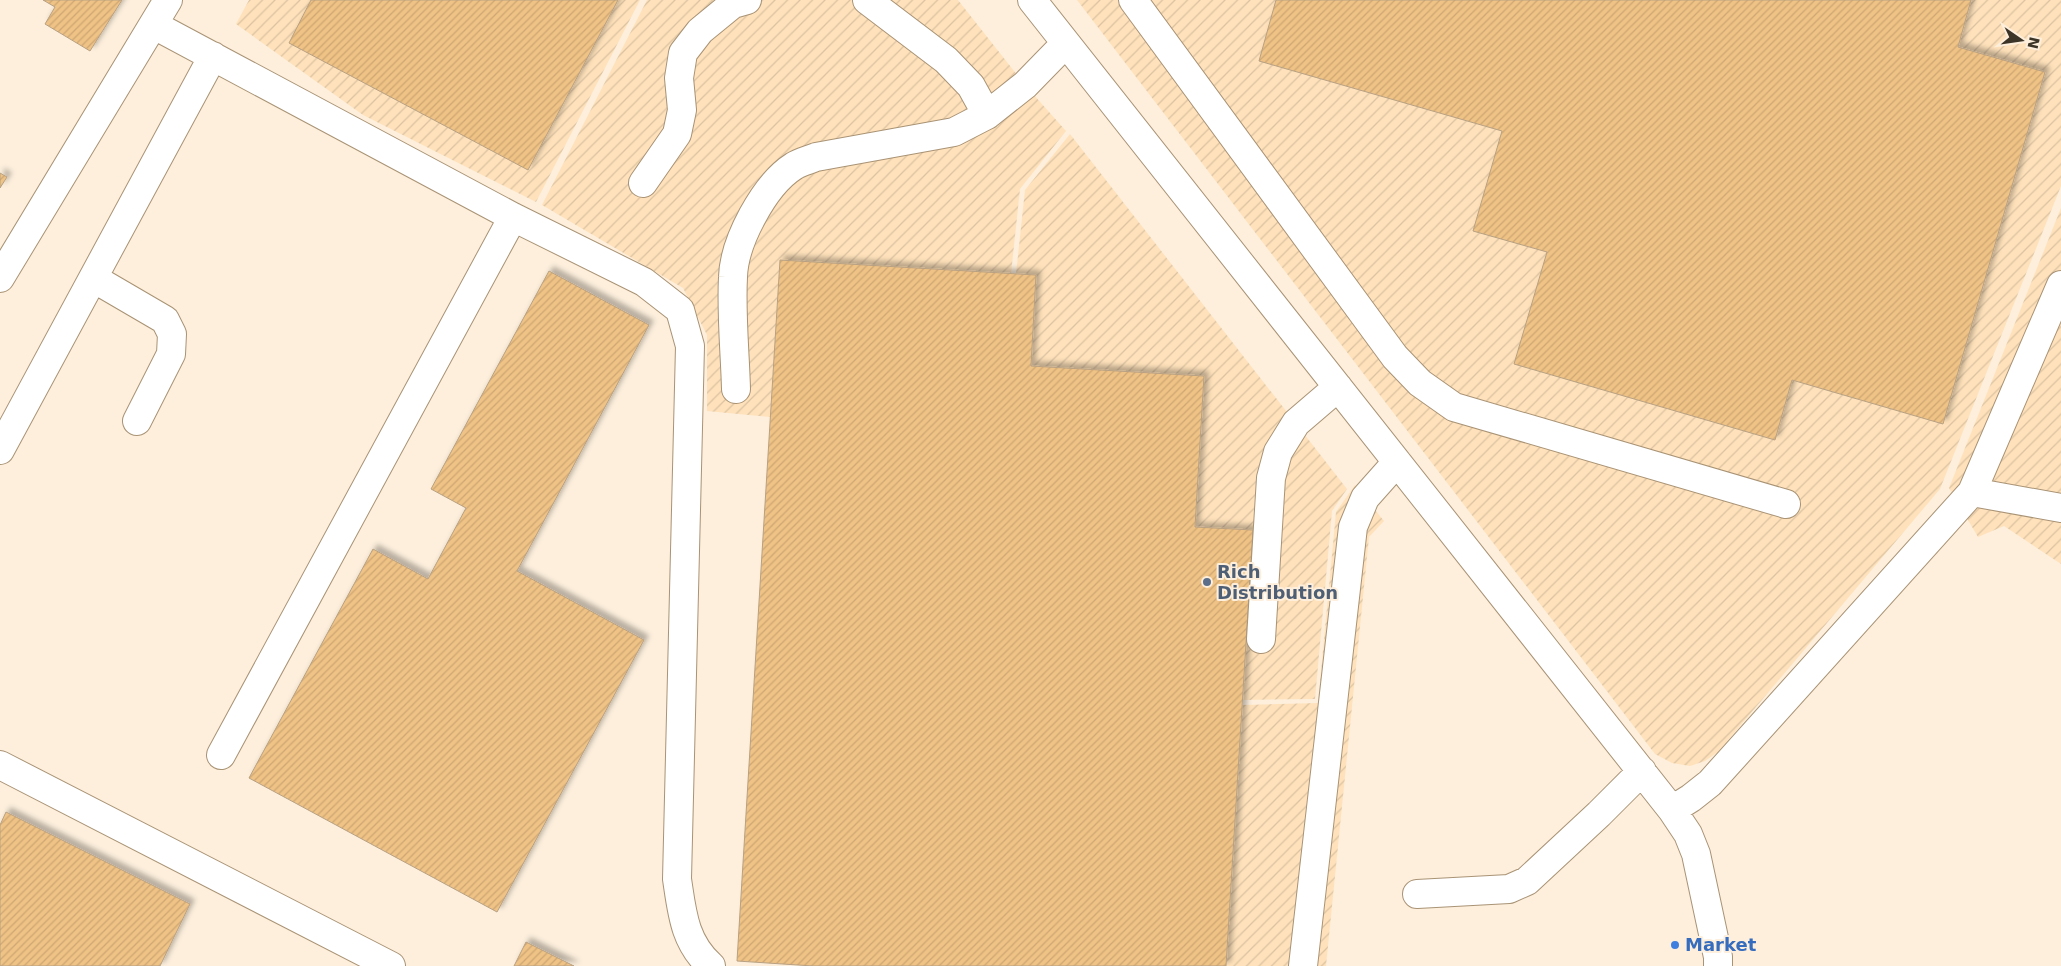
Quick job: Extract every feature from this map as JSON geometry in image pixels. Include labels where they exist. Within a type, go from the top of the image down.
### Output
[{"type":"street","points":[[0,278],[168,0]]},
{"type":"street","points":[[643,183],[677,134],[682,110],[679,78],[683,53],[700,31],[733,4],[747,0]]},
{"type":"street","points":[[868,0],[946,60],[971,86],[987,115]]},
{"type":"street","points":[[1032,0],[1672,810],[1688,834],[1696,854],[1718,958],[1718,966]]},
{"type":"street","points":[[1133,0],[1395,357],[1420,382],[1454,407],[1786,504]]},
{"type":"street","points":[[154,25],[514,217],[644,282],[680,310],[690,346],[677,879],[685,929],[711,966]]},
{"type":"street","points":[[736,389],[733,276],[738,248],[757,205],[775,184],[794,166],[816,157],[954,132],[987,115],[1025,85],[1066,43]]},
{"type":"street","points":[[0,450],[213,56]]},
{"type":"street","points":[[221,756],[514,217]]},
{"type":"street","points":[[93,278],[164,320],[172,334],[171,354],[137,421]]},
{"type":"street","points":[[1672,810],[1692,798],[1710,783],[1972,492],[2061,285]]},
{"type":"street","points":[[1261,639],[1271,478],[1278,452],[1296,423],[1338,387]]},
{"type":"street","points":[[1303,966],[1354,527],[1365,498],[1397,462]]},
{"type":"street","points":[[1972,492],[2061,508]]},
{"type":"street","points":[[0,765],[391,966]]},
{"type":"street","points":[[1417,894],[1509,889],[1527,882],[1574,839],[1642,771]]},
{"type":"shaded area","points":[[249,0],[640,0],[536,202],[363,115],[236,24]]},
{"type":"shaded area","points":[[647,0],[958,0],[1025,85],[1066,131],[1020,189],[1011,274],[780,260],[770,417],[707,411],[707,335],[683,288],[542,205]]},
{"type":"shaded area","points":[[1077,0],[2061,0],[2061,186],[1940,489],[1718,752],[1705,761],[1690,766],[1672,763],[1655,754]]},
{"type":"shaded area","points":[[1070,134],[1347,489],[1332,511],[1315,699],[1242,700],[1031,366],[1036,276],[1016,274],[1025,190]]},
{"type":"shaded area","points":[[2061,208],[2061,564],[2004,526],[1978,537],[1949,488]]},
{"type":"shaded area","points":[[1355,485],[1384,521],[1369,537],[1326,966],[970,966],[1242,705],[1318,703],[1336,512]]},
{"type":"building","points":[[43,0],[122,0],[90,51],[45,24],[55,7]]},
{"type":"building","points":[[311,0],[618,0],[528,170],[289,43]]},
{"type":"building","points":[[1276,0],[1971,0],[1958,47],[2045,72],[1943,424],[1792,380],[1775,440],[1514,364],[1547,252],[1473,231],[1502,131],[1259,61]]},
{"type":"building","points":[[0,173],[7,177],[0,188]]},
{"type":"building","points":[[780,260],[1036,275],[1031,366],[1204,376],[1195,527],[1253,530],[1226,966],[813,966],[737,961]]},
{"type":"building","points":[[549,271],[649,325],[517,571],[644,640],[497,912],[249,778],[373,549],[428,579],[466,508],[431,489]]},
{"type":"building","points":[[6,812],[190,904],[160,966],[0,966],[0,825]]},
{"type":"building","points":[[526,942],[574,966],[514,966]]},
{"type":"place","name":"Rich Distribution","points":[[1207,582]]},
{"type":"place","name":"Market","points":[[1675,945]]}]
